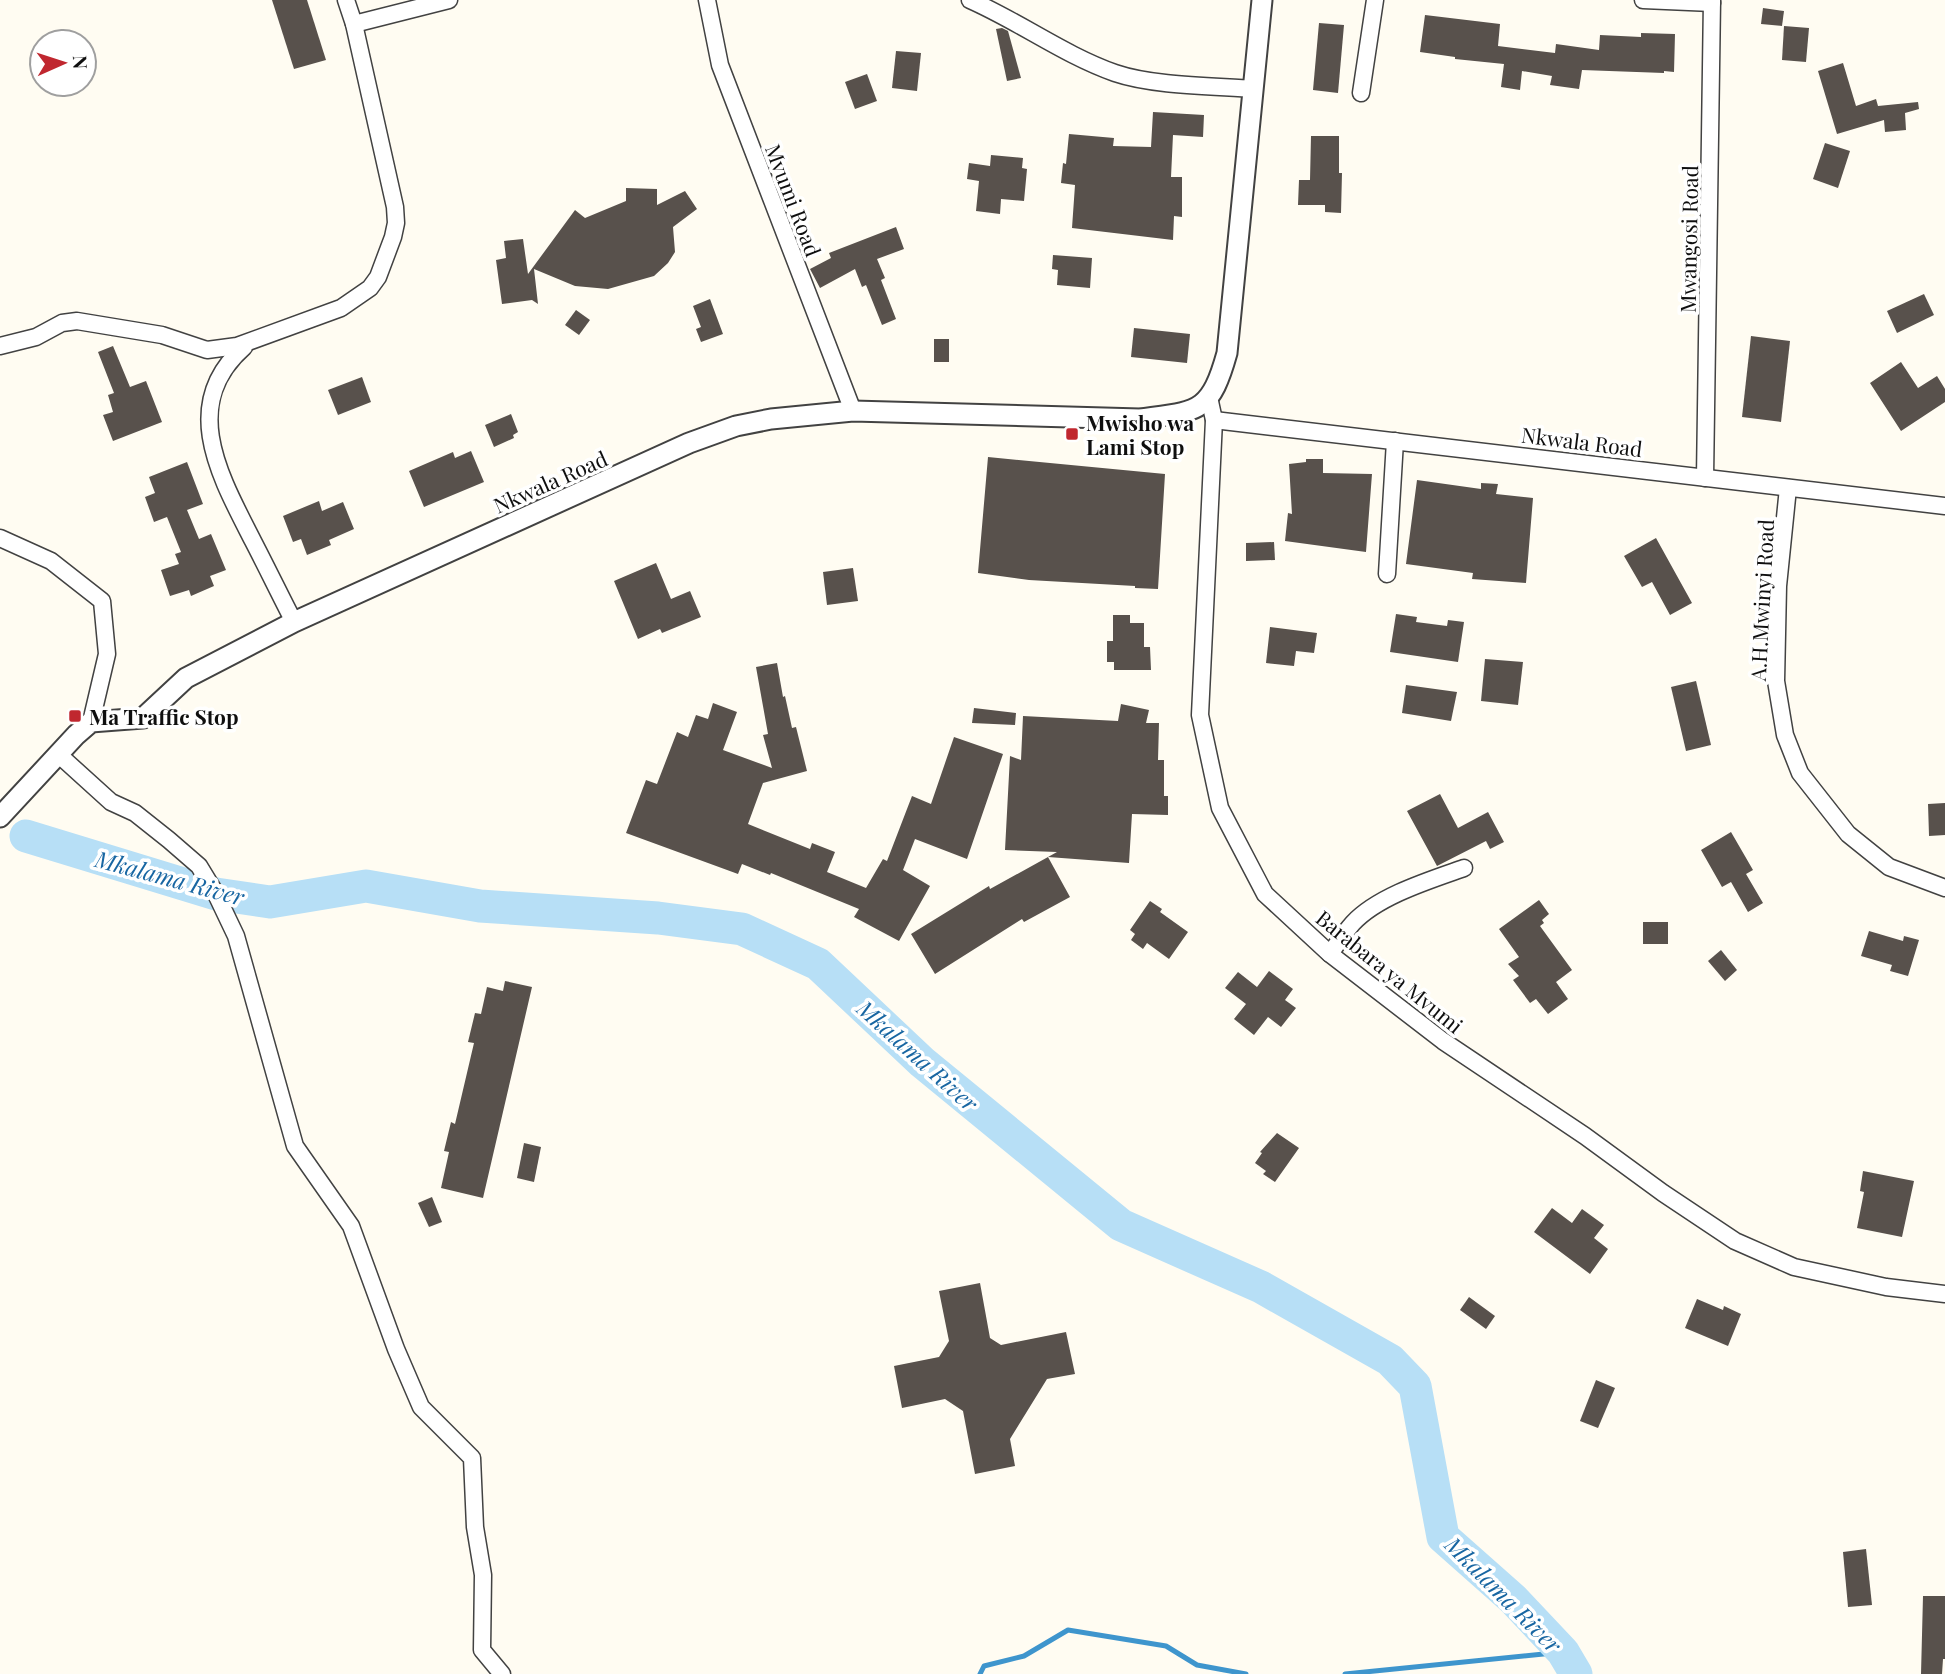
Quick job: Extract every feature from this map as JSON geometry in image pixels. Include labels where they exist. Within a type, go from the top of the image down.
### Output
[{"type":"street","points":[[0,346],[36,337],[62,323],[77,321],[162,335],[206,350],[219,349],[237,346],[341,309],[370,288],[378,277],[393,237],[395,207],[354,24],[346,0]]},
{"type":"street","points":[[354,24],[449,0]]},
{"type":"street","name":"Mvumi Road","points":[[707,0],[720,65],[853,411]]},
{"type":"street","points":[[970,0],[1004,15],[1085,61],[1118,74],[1156,81],[1254,89]]},
{"type":"street","points":[[1203,403],[1218,384],[1227,353],[1262,0]]},
{"type":"street","points":[[1643,0],[1712,2]]},
{"type":"street","name":"Mwangosi Road","points":[[1705,478],[1712,2]]},
{"type":"street","points":[[1361,93],[1378,3]]},
{"type":"street","points":[[244,347],[230,359],[215,387],[208,422],[212,452],[234,506],[294,622]]},
{"type":"street","name":"Nkwala Road","points":[[91,722],[143,718],[186,678],[294,622],[689,443],[736,426],[771,419],[853,411],[1140,419],[1203,403]]},
{"type":"street","name":"Barabara ya Mvumi","points":[[1203,403],[1214,420],[1200,715],[1220,808],[1265,894],[1330,954],[1443,1041],[1735,1241],[1794,1267],[1886,1287],[1945,1294]]},
{"type":"street","name":"Nkwala Road","points":[[1214,420],[1945,506]]},
{"type":"street","points":[[1387,574],[1395,442]]},
{"type":"street","name":"A.H.Mwinyi Road","points":[[1788,488],[1779,586],[1776,681],[1785,735],[1800,773],[1848,834],[1889,867],[1945,888]]},
{"type":"street","points":[[0,538],[51,561],[102,601],[107,654],[91,722],[0,817]]},
{"type":"street","points":[[58,754],[110,802],[135,813],[199,866],[216,894],[236,936],[295,1146],[352,1226],[396,1349],[421,1407],[471,1458],[475,1527],[483,1575],[482,1650],[502,1674]]},
{"type":"street","points":[[1330,954],[1354,922],[1378,905],[1406,888],[1464,868]]},
{"type":"building","points":[[272,0],[307,0],[326,60],[294,69]]},
{"type":"building","points":[[1763,8],[1784,11],[1782,26],[1761,24]]},
{"type":"building","points":[[1425,15],[1500,24],[1498,46],[1555,53],[1556,44],[1599,50],[1600,35],[1641,37],[1641,33],[1675,34],[1674,72],[1582,70],[1579,89],[1550,85],[1552,76],[1522,71],[1520,90],[1501,87],[1504,64],[1420,52]]},
{"type":"building","points":[[1319,23],[1344,25],[1338,93],[1313,90]]},
{"type":"building","points":[[1784,26],[1809,28],[1806,62],[1782,60]]},
{"type":"building","points":[[996,29],[1008,31],[1021,78],[1007,81]]},
{"type":"building","points":[[896,51],[921,53],[917,91],[892,88]]},
{"type":"building","points":[[1843,63],[1856,106],[1876,99],[1878,106],[1918,102],[1919,109],[1905,113],[1906,130],[1885,132],[1884,120],[1837,134],[1818,71]]},
{"type":"building","points":[[867,74],[877,101],[855,109],[845,82]]},
{"type":"building","points":[[1153,112],[1204,115],[1203,137],[1173,135],[1171,177],[1182,177],[1182,217],[1174,216],[1173,240],[1072,228],[1075,185],[1061,183],[1069,134],[1114,138],[1113,146],[1151,147]]},
{"type":"building","points":[[1311,136],[1339,136],[1341,213],[1325,212],[1325,205],[1298,205],[1299,180],[1310,180]]},
{"type":"building","points":[[1825,143],[1850,151],[1838,188],[1813,179]]},
{"type":"building","points":[[991,155],[1023,158],[1022,168],[1027,169],[1024,201],[1001,199],[1000,214],[976,211],[979,181],[967,179],[969,163],[990,166]]},
{"type":"building","points":[[626,188],[657,189],[657,205],[685,191],[697,209],[673,227],[675,252],[668,263],[654,276],[608,289],[575,286],[534,269],[538,304],[532,300],[502,304],[496,260],[506,258],[504,241],[523,239],[528,274],[575,210],[585,218],[626,201]]},
{"type":"building","points":[[896,227],[904,249],[877,259],[885,278],[881,280],[896,319],[882,325],[866,285],[862,287],[855,269],[820,288],[810,269],[831,258],[829,253]]},
{"type":"building","points":[[1053,255],[1092,258],[1090,288],[1057,285],[1058,270],[1052,269]]},
{"type":"building","points":[[1924,294],[1934,315],[1897,333],[1887,311]]},
{"type":"building","points":[[710,299],[723,334],[701,342],[696,329],[701,327],[693,306]]},
{"type":"building","points":[[576,310],[590,320],[579,335],[565,325]]},
{"type":"building","points":[[1134,328],[1190,334],[1187,363],[1131,357]]},
{"type":"building","points":[[1751,336],[1790,341],[1781,422],[1742,417]]},
{"type":"building","points":[[934,339],[949,339],[949,362],[934,362]]},
{"type":"building","points":[[113,346],[130,387],[146,381],[162,422],[113,441],[103,415],[113,412],[108,395],[114,393],[98,352]]},
{"type":"building","points":[[1901,362],[1918,388],[1937,376],[1945,389],[1945,402],[1901,431],[1870,383]]},
{"type":"building","points":[[362,377],[371,402],[338,415],[328,390]]},
{"type":"building","points":[[511,414],[518,432],[513,435],[514,438],[494,447],[485,425]]},
{"type":"building","points":[[471,451],[484,482],[424,507],[409,471],[453,452],[455,458]]},
{"type":"building","points":[[988,457],[1165,474],[1158,589],[1029,580],[978,573]]},
{"type":"building","points":[[1306,459],[1323,459],[1323,473],[1372,474],[1366,552],[1285,541],[1288,513],[1292,514],[1289,464],[1306,462]]},
{"type":"building","points":[[187,462],[203,504],[187,510],[199,539],[211,534],[226,570],[210,576],[214,586],[191,596],[189,590],[170,596],[161,570],[179,564],[175,554],[181,552],[167,517],[154,522],[145,497],[155,493],[149,477]]},
{"type":"building","points":[[1417,480],[1481,489],[1481,483],[1498,484],[1496,494],[1533,498],[1526,583],[1472,579],[1473,573],[1406,564]]},
{"type":"building","points":[[319,501],[322,511],[343,502],[354,529],[329,540],[331,545],[307,555],[301,539],[293,542],[283,516]]},
{"type":"building","points":[[1656,538],[1692,603],[1670,615],[1652,582],[1642,587],[1624,556]]},
{"type":"building","points":[[1274,542],[1275,560],[1246,561],[1246,543]]},
{"type":"building","points":[[656,563],[671,599],[690,591],[701,617],[662,633],[660,629],[638,639],[614,581]]},
{"type":"building","points":[[853,568],[858,601],[827,605],[823,572]]},
{"type":"building","points":[[1396,614],[1417,617],[1416,622],[1447,626],[1448,620],[1464,622],[1458,662],[1390,652]]},
{"type":"building","points":[[1113,615],[1130,615],[1130,623],[1144,623],[1144,647],[1150,647],[1151,670],[1114,670],[1114,662],[1107,662],[1107,641],[1113,641]]},
{"type":"building","points":[[1270,627],[1317,633],[1314,653],[1296,651],[1294,666],[1266,663]]},
{"type":"building","points":[[1485,659],[1523,662],[1518,705],[1481,701]]},
{"type":"building","points":[[777,663],[783,697],[785,696],[792,728],[796,727],[807,771],[763,783],[748,824],[810,849],[812,843],[835,852],[827,872],[866,888],[883,859],[887,861],[912,796],[931,804],[954,737],[1003,754],[967,859],[915,839],[903,870],[930,886],[899,941],[854,917],[859,909],[771,873],[770,875],[742,864],[738,874],[626,833],[646,780],[657,784],[677,732],[688,737],[696,715],[708,719],[713,703],[737,712],[723,750],[772,768],[763,735],[768,734],[756,667]]},
{"type":"building","points":[[1696,681],[1711,745],[1686,751],[1671,687]]},
{"type":"building","points":[[1406,685],[1457,692],[1451,721],[1402,713]]},
{"type":"building","points":[[1121,704],[1149,710],[1146,723],[1159,723],[1158,760],[1164,760],[1164,796],[1168,796],[1168,815],[1132,814],[1129,863],[1048,857],[1057,852],[1005,850],[1010,756],[1021,760],[1023,716],[1118,721]]},
{"type":"building","points":[[974,708],[1016,713],[1015,725],[972,723]]},
{"type":"building","points":[[1440,794],[1458,828],[1488,812],[1504,842],[1490,849],[1486,841],[1437,866],[1407,811]]},
{"type":"building","points":[[1945,803],[1945,835],[1929,836],[1928,804]]},
{"type":"building","points":[[1731,832],[1753,870],[1746,874],[1763,903],[1748,912],[1731,882],[1722,887],[1701,850]]},
{"type":"building","points":[[1048,857],[1070,897],[1024,922],[1022,919],[935,974],[911,934],[989,886],[990,889]]},
{"type":"building","points":[[1539,900],[1549,914],[1540,926],[1572,970],[1556,982],[1568,999],[1548,1014],[1536,999],[1530,1003],[1513,980],[1519,976],[1508,964],[1519,957],[1499,929]]},
{"type":"building","points":[[1150,901],[1162,909],[1160,912],[1188,932],[1169,959],[1147,943],[1143,949],[1131,940],[1135,934],[1130,930]]},
{"type":"building","points":[[1643,922],[1668,922],[1668,944],[1643,944]]},
{"type":"building","points":[[1869,931],[1903,941],[1904,936],[1919,940],[1908,976],[1890,971],[1892,965],[1861,956]]},
{"type":"building","points":[[1721,950],[1737,970],[1725,981],[1708,961]]},
{"type":"building","points":[[1269,971],[1293,989],[1285,1000],[1296,1008],[1281,1027],[1268,1017],[1254,1035],[1234,1019],[1246,1004],[1225,988],[1238,972],[1257,987]]},
{"type":"building","points":[[505,981],[532,987],[483,1198],[441,1188],[449,1152],[444,1151],[451,1122],[455,1124],[474,1043],[468,1042],[475,1013],[481,1014],[487,987],[503,991]]},
{"type":"building","points":[[1277,1133],[1299,1148],[1275,1182],[1263,1174],[1266,1171],[1255,1163],[1262,1153],[1260,1152]]},
{"type":"building","points":[[524,1143],[541,1147],[534,1182],[517,1178]]},
{"type":"building","points":[[1863,1171],[1914,1181],[1902,1237],[1857,1228],[1864,1192],[1860,1191]]},
{"type":"building","points":[[432,1197],[442,1222],[429,1227],[418,1203]]},
{"type":"building","points":[[1552,1208],[1572,1223],[1582,1209],[1604,1225],[1594,1238],[1608,1249],[1590,1274],[1534,1232]]},
{"type":"building","points":[[980,1283],[990,1338],[1001,1345],[1066,1332],[1075,1374],[1047,1379],[1010,1439],[1015,1466],[975,1474],[963,1411],[945,1399],[902,1408],[894,1366],[939,1357],[949,1341],[939,1291]]},
{"type":"building","points":[[1469,1297],[1495,1316],[1486,1329],[1460,1310]]},
{"type":"building","points":[[1697,1299],[1741,1314],[1728,1346],[1685,1328]]},
{"type":"building","points":[[1596,1380],[1615,1388],[1598,1428],[1580,1421]]},
{"type":"building","points":[[1866,1549],[1872,1605],[1848,1607],[1843,1552]]},
{"type":"building","points":[[1923,1596],[1945,1596],[1945,1659],[1942,1674],[1921,1674]]},
{"type":"waterway","name":"Mkalama River","points":[[26,836],[216,894],[270,902],[366,886],[480,906],[658,918],[742,929],[818,964],[922,1062],[1121,1225],[1261,1287],[1390,1360],[1415,1386],[1443,1537],[1513,1599],[1563,1652],[1576,1674]]},
{"type":"waterway","points":[[980,1674],[984,1666],[1024,1656],[1068,1630],[1166,1646],[1197,1665],[1246,1674]]},
{"type":"waterway","points":[[1345,1674],[1563,1652]]},
{"type":"place","name":"Mwisho wa Lami Stop","points":[[1072,434]]},
{"type":"place","name":"Ma Traffic Stop","points":[[75,716]]}]
